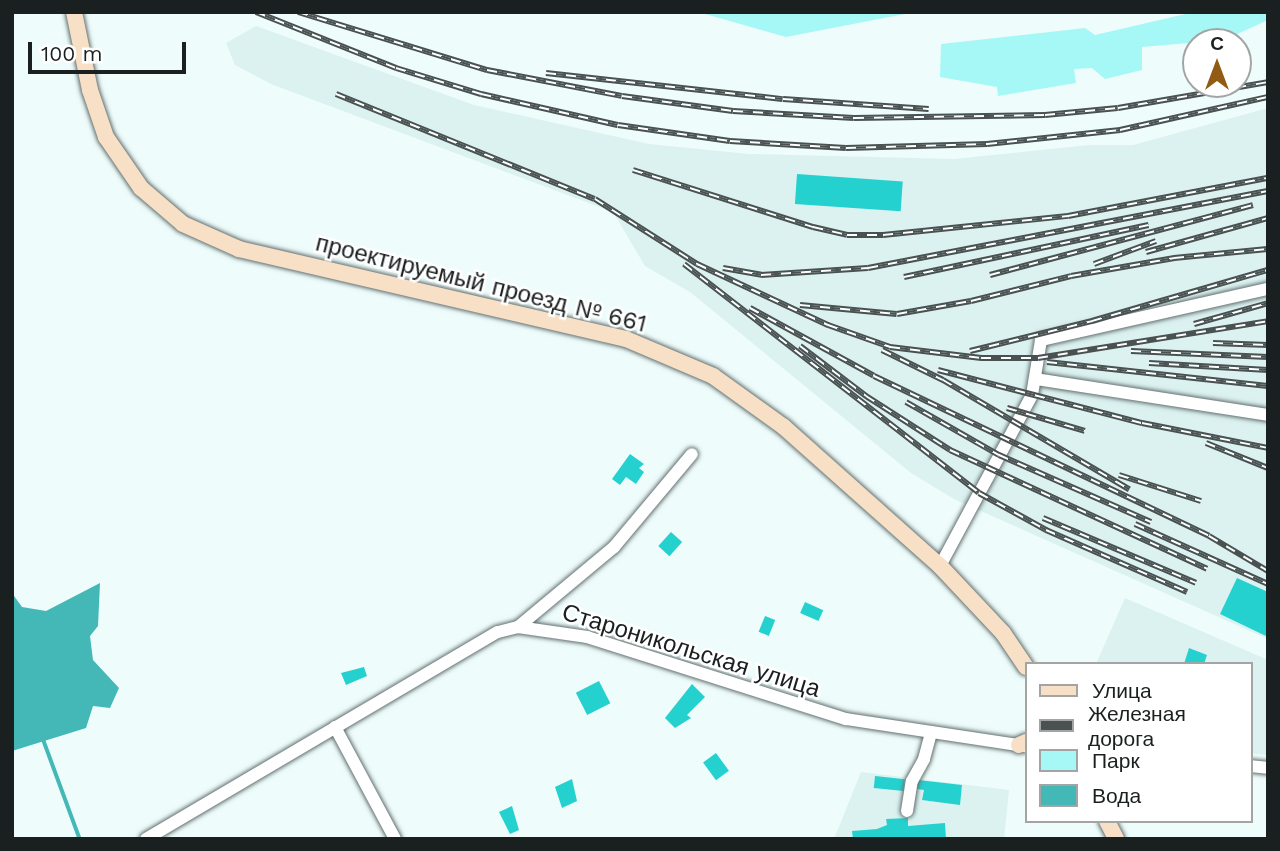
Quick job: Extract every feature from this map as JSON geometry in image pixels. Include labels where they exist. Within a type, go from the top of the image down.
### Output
[{"type":"main road","name":"проектируемый проезд № 661","points":[[74,12],[90,90],[106,137],[129,174],[183,224],[239,249],[571,326],[674,357],[728,385],[784,426],[940,566],[1003,633],[1024,664]]},
{"type":"main road","points":[[1108,823],[1116,839]]},
{"type":"street","points":[[940,566],[1036,379],[1041,341],[1268,289]]},
{"type":"street","points":[[1036,379],[1268,415]]},
{"type":"street","points":[[519,627],[614,547],[692,454]]},
{"type":"street","name":"Староникольская улица","points":[[146,839],[498,632],[519,627],[587,637],[846,719],[1024,745]]},
{"type":"street","points":[[335,727],[395,839]]},
{"type":"street","points":[[907,811],[912,780],[931,733]]},
{"type":"shaded area","points":[[256,26],[474,105],[649,144],[749,154],[954,159],[1090,145],[1133,145],[1268,108],[1268,639],[954,499],[911,473],[690,292],[645,266],[613,212],[271,84],[235,65],[226,43]]},
{"type":"shaded area","points":[[1125,598],[1268,660],[1268,755],[1252,753],[1252,662],[1097,662]]},
{"type":"shaded area","points":[[861,772],[1009,790],[1004,839],[834,839]]},
{"type":"green space","points":[[698,12],[915,12],[786,37]]},
{"type":"green space","points":[[1194,12],[1268,12],[1268,20],[1250,28],[1182,28],[1182,44],[1142,47],[1142,70],[1105,79],[1092,68],[1074,69],[1076,83],[998,96],[997,87],[940,77],[941,44],[1085,28],[1095,35]]},
{"type":"water","points":[[100,583],[98,626],[90,636],[93,660],[119,688],[110,708],[93,706],[86,728],[12,751],[12,593],[22,607],[46,611]]},
{"type":"building","points":[[797,174],[903,181],[901,211],[795,204]]},
{"type":"building","points":[[630,454],[644,464],[639,468],[644,472],[636,484],[626,477],[620,485],[612,479]]},
{"type":"building","points":[[671,532],[682,542],[669,556],[658,546]]},
{"type":"building","points":[[1237,578],[1268,592],[1268,637],[1220,614]]},
{"type":"building","points":[[805,602],[823,610],[818,621],[800,613]]},
{"type":"building","points":[[765,616],[775,620],[769,636],[759,632]]},
{"type":"building","points":[[1189,648],[1207,655],[1205,662],[1185,662]]},
{"type":"building","points":[[364,667],[367,676],[346,685],[341,673]]},
{"type":"building","points":[[599,681],[610,703],[587,715],[576,693]]},
{"type":"building","points":[[692,684],[705,697],[687,715],[691,718],[675,728],[665,718]]},
{"type":"building","points":[[716,753],[729,771],[716,780],[703,762]]},
{"type":"building","points":[[875,776],[905,779],[904,791],[874,788]]},
{"type":"building","points":[[572,779],[577,801],[562,808],[555,787]]},
{"type":"building","points":[[918,780],[962,785],[960,805],[922,800],[924,790],[917,789]]},
{"type":"building","points":[[512,806],[519,830],[510,834],[499,812]]},
{"type":"building","points":[[908,818],[908,826],[945,823],[946,839],[853,839],[852,831],[877,829],[887,825],[886,819]]},
{"type":"waterway","points":[[44,741],[80,839]]},
{"type":"railway","points":[[256,12],[396,68],[481,94],[618,125],[730,141],[846,148],[987,144],[1120,130],[1268,97]]},
{"type":"railway","points":[[298,12],[487,70],[622,96],[733,111],[854,118],[1045,115],[1118,108],[1268,82]]},
{"type":"railway","points":[[546,73],[783,99],[929,109]]},
{"type":"railway","points":[[336,94],[595,199],[697,264],[828,325],[890,347],[981,358],[1038,358],[1268,321]]},
{"type":"railway","points":[[633,170],[813,227],[847,235],[883,235],[1068,216],[1268,178]]},
{"type":"railway","points":[[723,268],[761,275],[868,268],[1268,191]]},
{"type":"railway","points":[[990,275],[1253,205]]},
{"type":"railway","points":[[1146,252],[1268,218]]},
{"type":"railway","points":[[904,277],[1149,225]]},
{"type":"railway","points":[[1094,264],[1156,241]]},
{"type":"railway","points":[[800,305],[897,314],[971,301],[1071,276],[1174,258],[1268,249]]},
{"type":"railway","points":[[684,264],[979,493],[1046,530],[1187,592]]},
{"type":"railway","points":[[970,351],[1092,321],[1268,270]]},
{"type":"railway","points":[[1194,324],[1268,303]]},
{"type":"railway","points":[[750,308],[874,376],[1209,536],[1268,571]]},
{"type":"railway","points":[[1213,343],[1268,345]]},
{"type":"railway","points":[[800,346],[866,396],[950,450],[1207,569]]},
{"type":"railway","points":[[882,350],[943,380],[1129,489]]},
{"type":"railway","points":[[1131,351],[1268,357]]},
{"type":"railway","points":[[1047,362],[1268,386]]},
{"type":"railway","points":[[1149,363],[1268,370]]},
{"type":"railway","points":[[938,370],[1142,423],[1268,448]]},
{"type":"railway","points":[[906,402],[999,455],[1151,522]]},
{"type":"railway","points":[[1007,408],[1085,431]]},
{"type":"railway","points":[[1206,443],[1268,468]]},
{"type":"railway","points":[[1119,475],[1201,501]]},
{"type":"railway","points":[[1043,518],[1196,583]]},
{"type":"railway","points":[[1135,524],[1268,584]]}]
